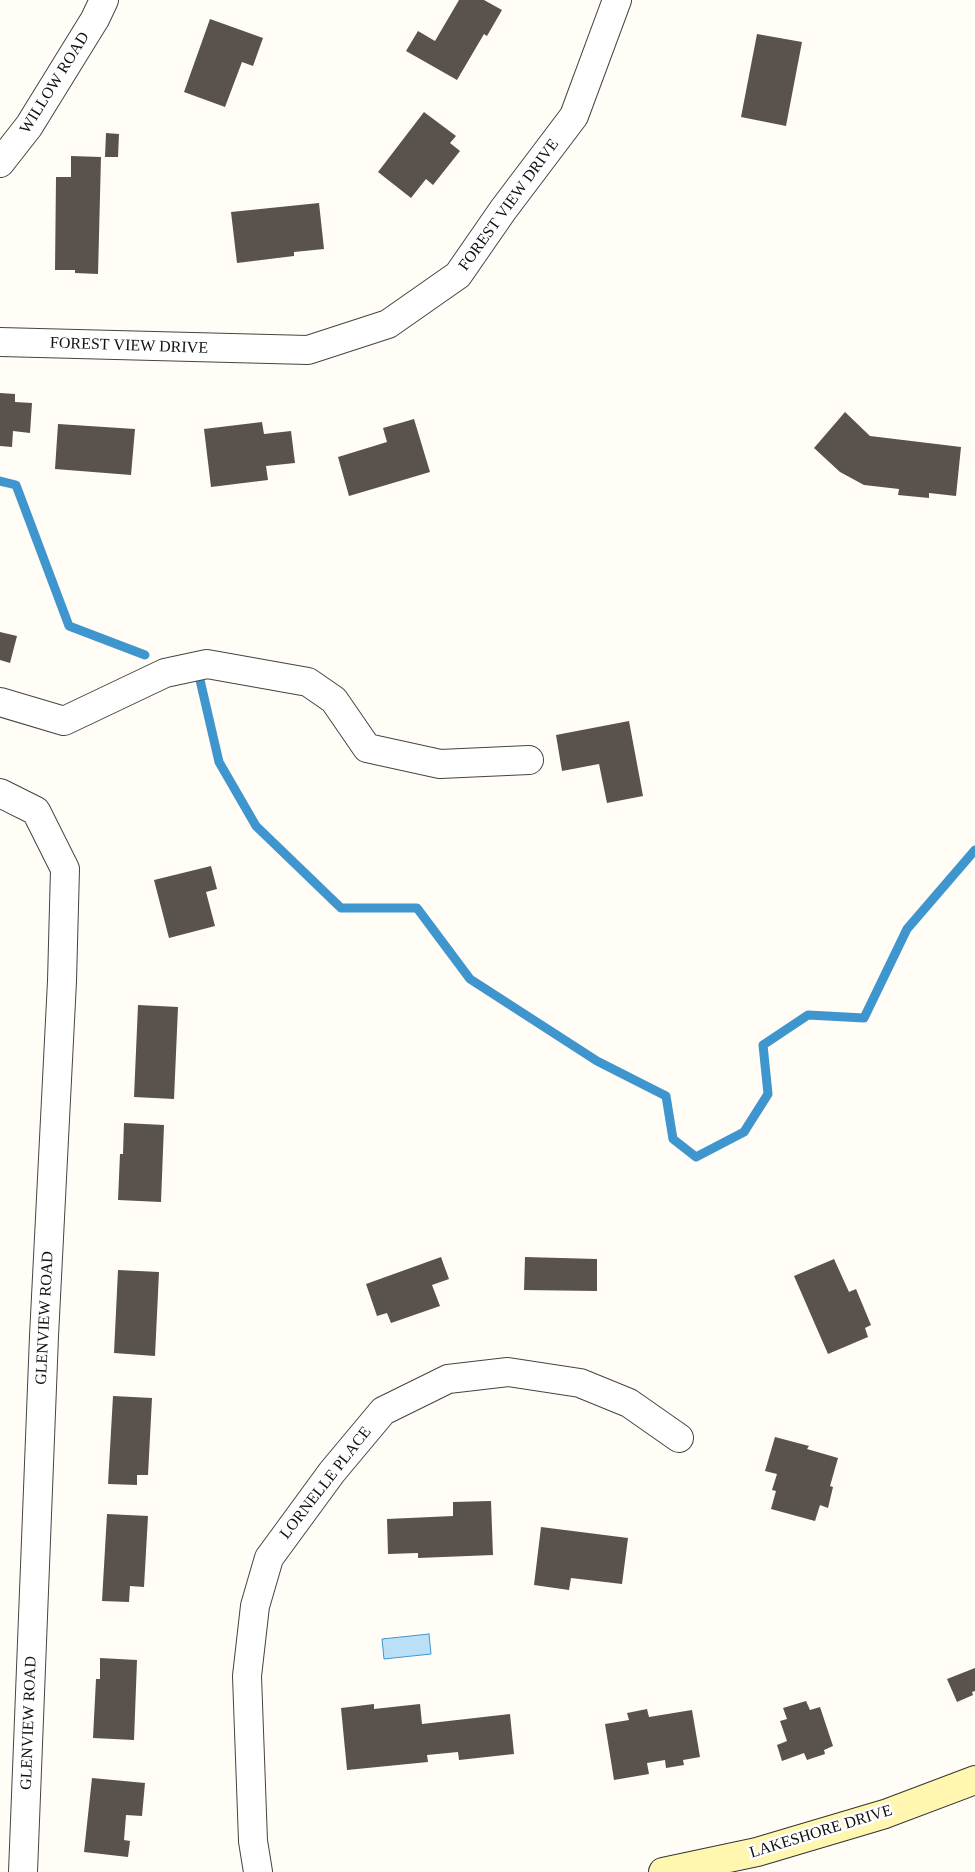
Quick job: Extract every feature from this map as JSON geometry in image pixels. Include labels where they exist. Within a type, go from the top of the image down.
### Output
[{"type":"street","name":"WILLOW ROAD","points":[[0,163],[29,126],[95,19],[104,0]]},
{"type":"street","name":"FOREST VIEW DRIVE","points":[[0,342],[308,350],[388,324],[458,275],[503,210],[574,116],[617,0]]},
{"type":"street","points":[[0,702],[64,721],[165,673],[207,664],[308,682],[334,700],[367,748],[440,764],[529,760]]},
{"type":"street","name":"GLENVIEW ROAD","points":[[0,793],[36,811],[65,869],[62,981],[44,1336],[23,1872]]},
{"type":"street","name":"LORNELLE PLACE","points":[[258,1872],[253,1841],[247,1676],[255,1606],[269,1558],[332,1472],[383,1411],[448,1379],[508,1372],[580,1383],[630,1403],[679,1438]]},
{"type":"street","name":"LAKESHORE DRIVE","points":[[663,1872],[757,1852],[885,1814],[975,1780]]},
{"type":"water","points":[[429,1634],[431,1654],[384,1659],[382,1639]]},
{"type":"building","points":[[459,0],[484,0],[502,10],[487,36],[484,34],[457,80],[406,51],[418,31],[435,41]]},
{"type":"building","points":[[210,19],[263,38],[253,66],[242,62],[225,107],[184,92]]},
{"type":"building","points":[[757,34],[802,42],[786,126],[741,117]]},
{"type":"building","points":[[424,112],[456,136],[450,143],[460,151],[433,185],[426,179],[411,198],[378,172]]},
{"type":"building","points":[[106,133],[119,134],[118,157],[105,157]]},
{"type":"building","points":[[71,156],[101,157],[98,274],[75,273],[75,270],[55,270],[56,177],[71,177]]},
{"type":"building","points":[[319,203],[324,249],[294,252],[294,256],[237,263],[231,212]]},
{"type":"building","points":[[0,393],[15,394],[15,402],[32,403],[30,433],[13,431],[12,447],[0,446]]},
{"type":"building","points":[[845,412],[870,436],[961,447],[956,496],[929,493],[929,498],[898,495],[899,489],[864,485],[840,472],[814,448]]},
{"type":"building","points":[[414,419],[430,472],[349,496],[338,457],[387,442],[383,428]]},
{"type":"building","points":[[262,422],[264,434],[291,431],[295,463],[266,466],[268,480],[211,487],[204,429]]},
{"type":"building","points":[[58,424],[135,429],[131,475],[55,469]]},
{"type":"building","points":[[0,632],[17,636],[10,663],[0,660]]},
{"type":"building","points":[[629,721],[643,796],[607,803],[599,764],[562,771],[556,735]]},
{"type":"building","points":[[211,866],[217,889],[206,892],[215,926],[169,938],[154,880]]},
{"type":"building","points":[[138,1005],[178,1007],[174,1099],[134,1097]]},
{"type":"building","points":[[124,1123],[164,1125],[161,1202],[118,1200],[120,1154],[123,1154]]},
{"type":"building","points":[[441,1257],[449,1279],[432,1285],[440,1306],[391,1323],[387,1313],[377,1316],[366,1284]]},
{"type":"building","points":[[525,1257],[597,1259],[597,1291],[524,1290]]},
{"type":"building","points":[[834,1259],[849,1292],[856,1289],[871,1325],[865,1328],[868,1337],[828,1354],[794,1276]]},
{"type":"building","points":[[118,1270],[159,1272],[155,1356],[114,1353]]},
{"type":"building","points":[[113,1396],[152,1398],[148,1475],[137,1475],[137,1485],[108,1484]]},
{"type":"building","points":[[775,1437],[809,1446],[807,1449],[838,1458],[830,1486],[833,1487],[828,1508],[820,1505],[815,1521],[771,1509],[776,1491],[772,1490],[777,1474],[765,1471]]},
{"type":"building","points":[[491,1501],[493,1555],[418,1558],[418,1553],[388,1554],[387,1519],[453,1516],[453,1502]]},
{"type":"building","points":[[107,1514],[148,1516],[144,1587],[130,1586],[129,1602],[102,1601]]},
{"type":"building","points":[[541,1527],[628,1538],[622,1584],[571,1578],[569,1590],[534,1585]]},
{"type":"building","points":[[100,1658],[137,1660],[134,1740],[93,1738],[96,1679],[100,1679]]},
{"type":"building","points":[[975,1668],[975,1691],[972,1692],[973,1695],[957,1702],[947,1679]]},
{"type":"building","points":[[806,1701],[810,1710],[820,1707],[833,1746],[824,1750],[825,1754],[807,1760],[804,1753],[782,1761],[777,1745],[787,1741],[780,1721],[787,1719],[783,1708]]},
{"type":"building","points":[[374,1704],[374,1709],[420,1704],[422,1724],[510,1714],[514,1754],[459,1760],[458,1752],[427,1755],[428,1762],[347,1770],[341,1708]]},
{"type":"building","points":[[647,1709],[649,1717],[692,1710],[700,1757],[683,1760],[684,1765],[666,1768],[665,1760],[647,1763],[649,1774],[614,1780],[605,1724],[629,1720],[627,1713]]},
{"type":"building","points":[[92,1778],[145,1783],[142,1816],[126,1815],[124,1840],[130,1841],[128,1857],[84,1852]]},
{"type":"waterway","points":[[0,481],[16,485],[69,626],[145,655]]},
{"type":"waterway","points":[[200,680],[219,762],[256,826],[341,908],[417,908],[470,979],[597,1061],[666,1096],[673,1139],[696,1157],[744,1132],[768,1094],[763,1045],[808,1015],[864,1018],[907,929],[975,850]]}]
